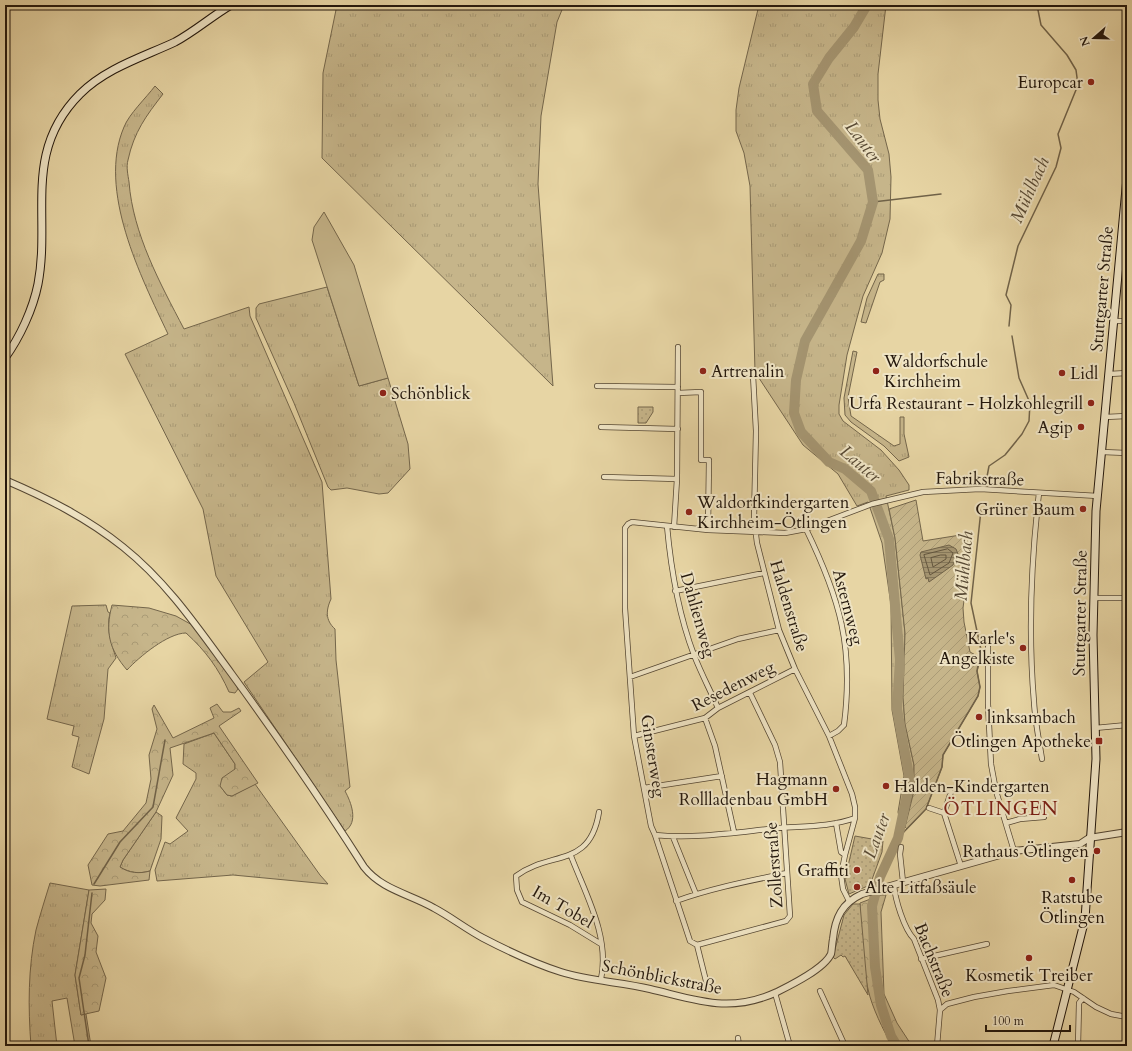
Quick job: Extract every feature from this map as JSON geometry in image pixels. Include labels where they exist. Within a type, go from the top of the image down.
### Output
[{"type":"main road","points":[[5,358],[20,332],[31,307],[38,284],[40,262],[40,194],[42,166],[54,133],[63,115],[79,94],[95,80],[116,68],[177,41],[231,5]]},
{"type":"main road","name":"Stuttgarter Straße","points":[[1053,1046],[1085,919],[1089,838],[1095,792],[1093,635],[1098,496],[1127,178]]},
{"type":"street","points":[[1114,321],[1127,321]]},
{"type":"street","points":[[674,527],[677,479],[678,347]]},
{"type":"street","points":[[1109,374],[1127,373]]},
{"type":"street","name":"Haldenstraße","points":[[753,375],[756,431],[754,438],[754,519],[756,533],[764,573],[779,630],[795,669],[829,736],[852,794],[855,807],[855,818],[845,855],[841,879],[843,889],[849,901]]},
{"type":"street","points":[[597,386],[678,387]]},
{"type":"street","points":[[678,392],[701,392],[701,460],[709,460],[708,530]]},
{"type":"street","points":[[1105,417],[1127,416]]},
{"type":"street","points":[[601,427],[678,428]]},
{"type":"street","points":[[1102,452],[1127,453]]},
{"type":"street","points":[[604,477],[677,479]]},
{"type":"street","name":"Schönblickstraße","points":[[5,480],[40,495],[83,518],[124,547],[155,576],[184,609],[247,695],[364,868],[375,879],[393,890],[434,908],[483,938],[562,972],[721,1004],[734,1004],[775,993],[798,982],[823,963],[831,954],[837,918],[842,908],[849,901]]},
{"type":"street","name":"Fabrikstraße","points":[[806,529],[864,507],[917,493],[980,489],[1098,496]]},
{"type":"street","points":[[1039,493],[1030,594],[1034,702],[1042,759]]},
{"type":"street","name":"Ginsterweg","points":[[666,526],[632,522],[625,528],[624,567],[634,736],[651,826],[690,941],[697,945],[706,981]]},
{"type":"street","points":[[666,526],[756,533],[785,533],[806,529]]},
{"type":"street","name":"Dahlienweg","points":[[666,526],[675,590],[694,654],[718,708]]},
{"type":"street","name":"Asternweg","points":[[806,529],[823,563],[831,586],[842,623],[847,649],[848,680],[844,725],[838,731],[829,736]]},
{"type":"street","points":[[675,590],[764,573]]},
{"type":"street","points":[[1094,598],[1127,598]]},
{"type":"street","points":[[630,677],[738,640],[779,630]]},
{"type":"street","points":[[988,647],[988,704],[991,764],[996,791],[1014,851]]},
{"type":"street","name":"Resedenweg","points":[[634,736],[705,718],[718,708],[795,669]]},
{"type":"street","name":"Zollerstraße","points":[[697,945],[786,921],[790,916],[780,762],[775,745],[750,693]]},
{"type":"street","points":[[705,718],[715,746],[734,832]]},
{"type":"street","points":[[1095,728],[1127,725]]},
{"type":"street","points":[[644,788],[722,776]]},
{"type":"street","points":[[938,788],[951,792],[944,813],[961,866]]},
{"type":"street","points":[[1006,823],[1020,819],[1044,817],[1043,804]]},
{"type":"street","points":[[929,808],[944,813]]},
{"type":"street","name":"Im Tobel","points":[[599,812],[597,826],[592,836],[571,856],[525,870],[516,876],[517,890],[522,902],[570,926],[601,944]]},
{"type":"street","points":[[655,836],[673,837],[785,828],[836,823],[855,818]]},
{"type":"street","name":"Haldenstraße","points":[[836,823],[841,852],[845,855]]},
{"type":"street","points":[[849,901],[862,894],[885,887],[1014,851],[1080,844],[1089,838],[1127,832]]},
{"type":"street","points":[[673,837],[696,894]]},
{"type":"street","points":[[901,847],[900,854],[903,882]]},
{"type":"street","name":"Im Tobel","points":[[571,856],[598,923],[604,953],[601,979]]},
{"type":"street","points":[[676,901],[733,884],[787,873]]},
{"type":"street","name":"Bachstraße","points":[[894,885],[908,934],[914,939],[921,959],[936,992],[940,1010],[937,1046]]},
{"type":"street","points":[[921,959],[987,944]]},
{"type":"street","points":[[940,1010],[947,1004],[1008,991],[1054,985],[1068,989],[1111,1014],[1127,1016]]},
{"type":"street","points":[[820,992],[845,1046]]},
{"type":"street","points":[[775,993],[790,1046]]},
{"type":"street","points":[[1078,1046],[1079,1003],[1083,998]]},
{"type":"street","points":[[738,1038],[738,1046]]},
{"type":"green space","points":[[337,5],[564,5],[557,22],[541,116],[538,184],[553,386],[322,158],[323,73]]},
{"type":"green space","points":[[759,5],[886,5],[878,74],[878,100],[880,119],[889,154],[891,177],[890,219],[882,253],[863,296],[847,355],[839,405],[839,414],[843,421],[881,450],[899,470],[909,485],[909,490],[886,496],[895,538],[905,633],[903,697],[905,724],[914,765],[914,791],[902,830],[898,812],[904,776],[892,710],[891,605],[882,543],[868,502],[857,506],[838,474],[803,445],[755,372],[750,186],[744,153],[736,131],[736,110],[739,88]]},
{"type":"green space","points":[[155,86],[163,94],[146,117],[137,133],[127,165],[136,220],[149,258],[184,329],[249,307],[250,316],[322,482],[331,599],[327,615],[329,622],[335,629],[336,660],[350,787],[345,791],[350,801],[353,817],[352,822],[345,831],[244,682],[268,662],[216,576],[203,509],[125,354],[168,334],[135,260],[126,233],[119,205],[116,178],[117,152],[126,122]]},
{"type":"green space","points":[[324,212],[354,265],[388,378],[359,386],[312,240],[314,227]]},
{"type":"green space","points":[[878,274],[884,274],[884,280],[880,282],[866,323],[861,322],[867,298]]},
{"type":"green space","points":[[327,287],[359,386],[388,378],[408,444],[410,469],[388,493],[379,494],[347,488],[331,490],[328,487],[294,403],[256,318],[256,308],[259,304]]},
{"type":"green space","points":[[853,351],[857,352],[848,397],[851,416],[894,446],[900,444],[900,417],[904,417],[904,434],[909,457],[899,461],[884,446],[851,422],[845,415],[844,398]]},
{"type":"green space","points":[[638,407],[653,407],[653,412],[646,423],[638,423]]},
{"type":"green space","points":[[916,500],[923,541],[973,533],[963,608],[964,622],[970,652],[981,658],[977,671],[980,687],[978,696],[943,755],[942,767],[926,809],[907,829],[905,827],[914,791],[914,765],[905,724],[903,697],[905,633],[895,538],[889,509]]},
{"type":"green space","points":[[106,605],[108,612],[110,613],[109,630],[116,658],[108,669],[104,719],[89,774],[72,767],[79,737],[72,735],[74,726],[47,719],[72,606]]},
{"type":"green space","points":[[112,605],[149,608],[176,616],[194,626],[238,689],[235,693],[229,692],[221,675],[211,660],[186,633],[179,634],[163,641],[146,653],[127,670],[116,655],[110,640],[109,624]]},
{"type":"green space","points":[[217,704],[223,712],[231,712],[239,708],[241,711],[219,726],[258,783],[232,796],[227,795],[220,786],[222,778],[235,769],[235,764],[214,733],[170,748],[173,775],[156,812],[123,860],[120,867],[127,871],[134,872],[150,871],[149,880],[100,886],[92,885],[88,865],[108,834],[123,831],[146,803],[151,779],[149,755],[157,729],[152,709],[154,705],[173,738],[214,718],[210,708]]},
{"type":"green space","points":[[214,733],[235,764],[235,769],[220,786],[227,795],[232,796],[255,784],[328,884],[233,875],[157,881],[155,870],[165,842],[170,844],[188,831],[176,818],[196,779],[196,773],[183,764],[184,744]]},
{"type":"green space","points":[[156,812],[162,816],[161,839],[150,871],[127,871],[120,867],[123,860]]},
{"type":"green space","points":[[855,836],[883,841],[882,852],[870,885],[849,894],[845,879]]},
{"type":"green space","points":[[50,883],[89,890],[75,975],[81,1015],[86,1014],[91,1046],[75,1046],[67,998],[52,1001],[57,1046],[31,1046],[29,1002],[31,959],[36,930]]},
{"type":"green space","points":[[106,889],[105,900],[92,914],[91,923],[98,936],[96,952],[106,978],[99,1011],[81,1015],[75,975],[89,890]]},
{"type":"green space","points":[[881,895],[886,895],[881,912],[884,994],[897,1023],[912,1046],[892,1046],[875,1011],[866,979],[861,946],[860,903]]},
{"type":"green space","points":[[853,904],[860,904],[868,995],[845,956],[843,957],[841,955],[835,959],[833,957],[844,915]]},
{"type":"water","points":[[949,545],[956,549],[958,554],[953,565],[929,582],[928,578],[926,579],[920,555],[921,552]]},
{"type":"waterway","name":"Lauter","points":[[867,5],[854,27],[829,58],[813,84],[817,111],[868,170],[873,202],[861,241],[805,341],[796,380],[794,413],[801,432],[829,462],[845,469],[871,491],[889,539],[900,660],[897,709],[910,781],[898,838],[880,877],[872,906],[875,967],[881,1005],[891,1036],[897,1046]]},
{"type":"waterway","name":"Mühlbach","points":[[1009,326],[1011,305],[1006,295],[1018,246],[1056,167],[1061,148],[1058,134],[1078,85],[1076,70],[1067,55],[1041,25],[1037,5]]},
{"type":"waterway","points":[[873,202],[941,194]]},
{"type":"waterway","name":"Mühlbach","points":[[986,482],[989,466],[1005,455],[1022,434],[1029,421],[1030,403],[1019,378],[1012,336]]},
{"type":"waterway","name":"Mühlbach","points":[[898,838],[926,809],[942,767],[943,755],[978,696],[980,687],[977,671],[981,650],[971,603],[981,510]]},
{"type":"waterway","points":[[94,884],[120,842],[153,807],[165,740]]},
{"type":"waterway","points":[[89,1046],[79,978],[85,955],[92,893]]},
{"type":"place","name":"Europcar","points":[[1091,82]]},
{"type":"place","name":"Artrenalin","points":[[703,371]]},
{"type":"place","name":"Waldorfschule Kirchheim","points":[[876,371]]},
{"type":"place","name":"Lidl","points":[[1062,373]]},
{"type":"place","name":"Schönblick","points":[[383,393]]},
{"type":"place","name":"Urfa Restaurant - Holzkohlegrill","points":[[1091,403]]},
{"type":"place","name":"Agip","points":[[1081,427]]},
{"type":"place","name":"Grüner Baum","points":[[1083,509]]},
{"type":"place","name":"Waldorfkindergarten Kirchheim-Ötlingen","points":[[689,512]]},
{"type":"place","name":"Karle's Angelkiste","points":[[1023,648]]},
{"type":"place","name":"linksambach","points":[[979,717]]},
{"type":"place","name":"Ötlingen Apotheke","points":[[1099,741]]},
{"type":"place","name":"Halden-Kindergarten","points":[[886,786]]},
{"type":"place","name":"Hagmann Rollladenbau GmbH","points":[[836,789]]},
{"type":"place","name":"Rathaus Ötlingen","points":[[1097,851]]},
{"type":"place","name":"Graffiti","points":[[857,870]]},
{"type":"place","name":"Ratstube Ötlingen","points":[[1072,880]]},
{"type":"place","name":"Alte Litfaßsäule","points":[[857,887]]},
{"type":"place","name":"Kosmetik Treiber","points":[[1029,958]]},
{"type":"district","name":"ÖTLINGEN","points":[[1001,809]]}]
